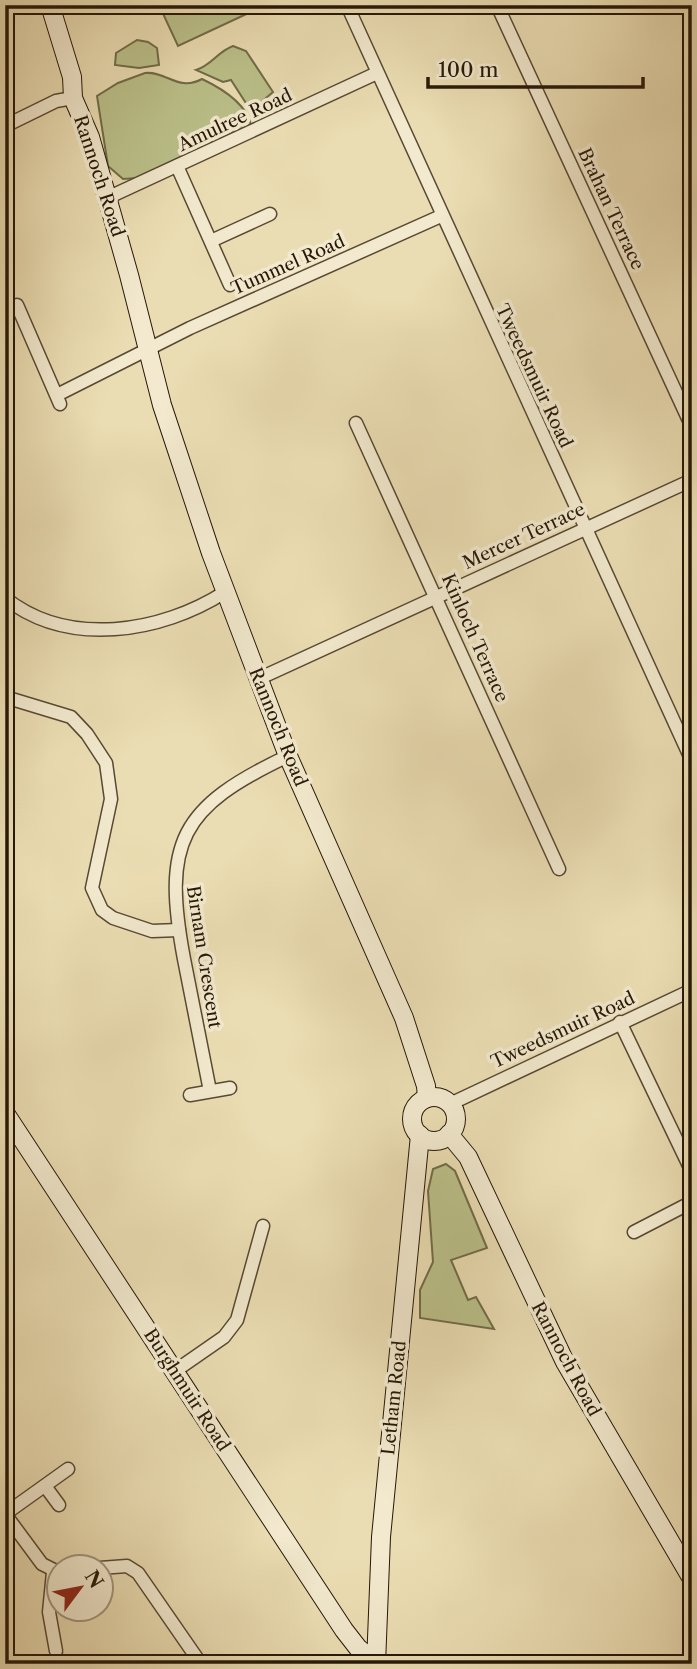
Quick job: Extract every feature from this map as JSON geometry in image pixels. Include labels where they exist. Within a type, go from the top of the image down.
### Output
[{"type":"street","name":"Rannoch Road","points":[[50,5],[72,77],[73,98],[90,137],[149,347],[162,405],[225,592],[288,756],[404,1018],[426,1086],[427,1098]]},
{"type":"street","name":"Tweedsmuir Road","points":[[347,5],[692,761]]},
{"type":"street","name":"Brahan Terrace","points":[[497,5],[692,427]]},
{"type":"street","name":"Amulree Road","points":[[107,198],[377,73]]},
{"type":"street","points":[[5,126],[56,101],[73,98]]},
{"type":"street","points":[[177,166],[230,285]]},
{"type":"street","points":[[211,241],[270,214]]},
{"type":"street","name":"Tummel Road","points":[[149,347],[441,216]]},
{"type":"street","points":[[17,305],[59,400],[149,347]]},
{"type":"street","name":"Kinloch Terrace","points":[[356,423],[559,869]]},
{"type":"street","name":"Mercer Terrace","points":[[258,679],[692,480]]},
{"type":"street","points":[[5,598],[24,614],[66,627],[107,629],[133,628],[160,621],[225,592]]},
{"type":"street","points":[[5,697],[71,717],[88,734],[106,763],[111,799],[92,888],[102,910],[113,918],[152,931],[179,930]]},
{"type":"street","name":"Birnam Crescent","points":[[210,1091],[179,930],[175,869],[191,825],[214,799],[233,783],[288,756]]},
{"type":"street","name":"Tweedsmuir Road","points":[[450,1104],[620,1021],[692,990]]},
{"type":"street","points":[[620,1021],[692,1172]]},
{"type":"street","points":[[190,1095],[230,1088]]},
{"type":"street","points":[[427,1098],[439,1098],[450,1104],[456,1119],[449,1134],[438,1140],[420,1135],[412,1119],[414,1111],[427,1098]]},
{"type":"street","name":"Burghmuir Road","points":[[5,1113],[10,1134],[175,1371],[344,1630],[374,1663]]},
{"type":"street","name":"Rannoch Road","points":[[449,1134],[468,1157],[565,1362],[692,1579]]},
{"type":"street","name":"Letham Road","points":[[374,1663],[381,1537],[420,1135]]},
{"type":"street","points":[[634,1232],[692,1202]]},
{"type":"street","points":[[175,1371],[224,1337],[237,1320],[263,1226]]},
{"type":"street","points":[[46,1566],[5,1514],[68,1469]]},
{"type":"street","points":[[45,1486],[59,1505]]},
{"type":"street","points":[[116,1566],[127,1566],[138,1573],[201,1664]]},
{"type":"street","points":[[51,1624],[56,1651]]},
{"type":"green space","points":[[159,5],[253,5],[255,10],[178,46]]},
{"type":"green space","points":[[137,40],[148,42],[157,48],[159,65],[139,68],[115,65],[116,53]]},
{"type":"green space","points":[[233,46],[246,51],[273,92],[251,111],[231,80],[223,82],[196,70]]},
{"type":"green space","points":[[145,73],[186,83],[202,79],[238,103],[251,125],[138,178],[123,179],[108,166],[97,96],[118,83]]},
{"type":"green space","points":[[446,1164],[455,1171],[487,1248],[451,1260],[468,1300],[476,1297],[494,1329],[420,1318],[420,1290],[433,1262],[428,1191],[433,1169]]}]
